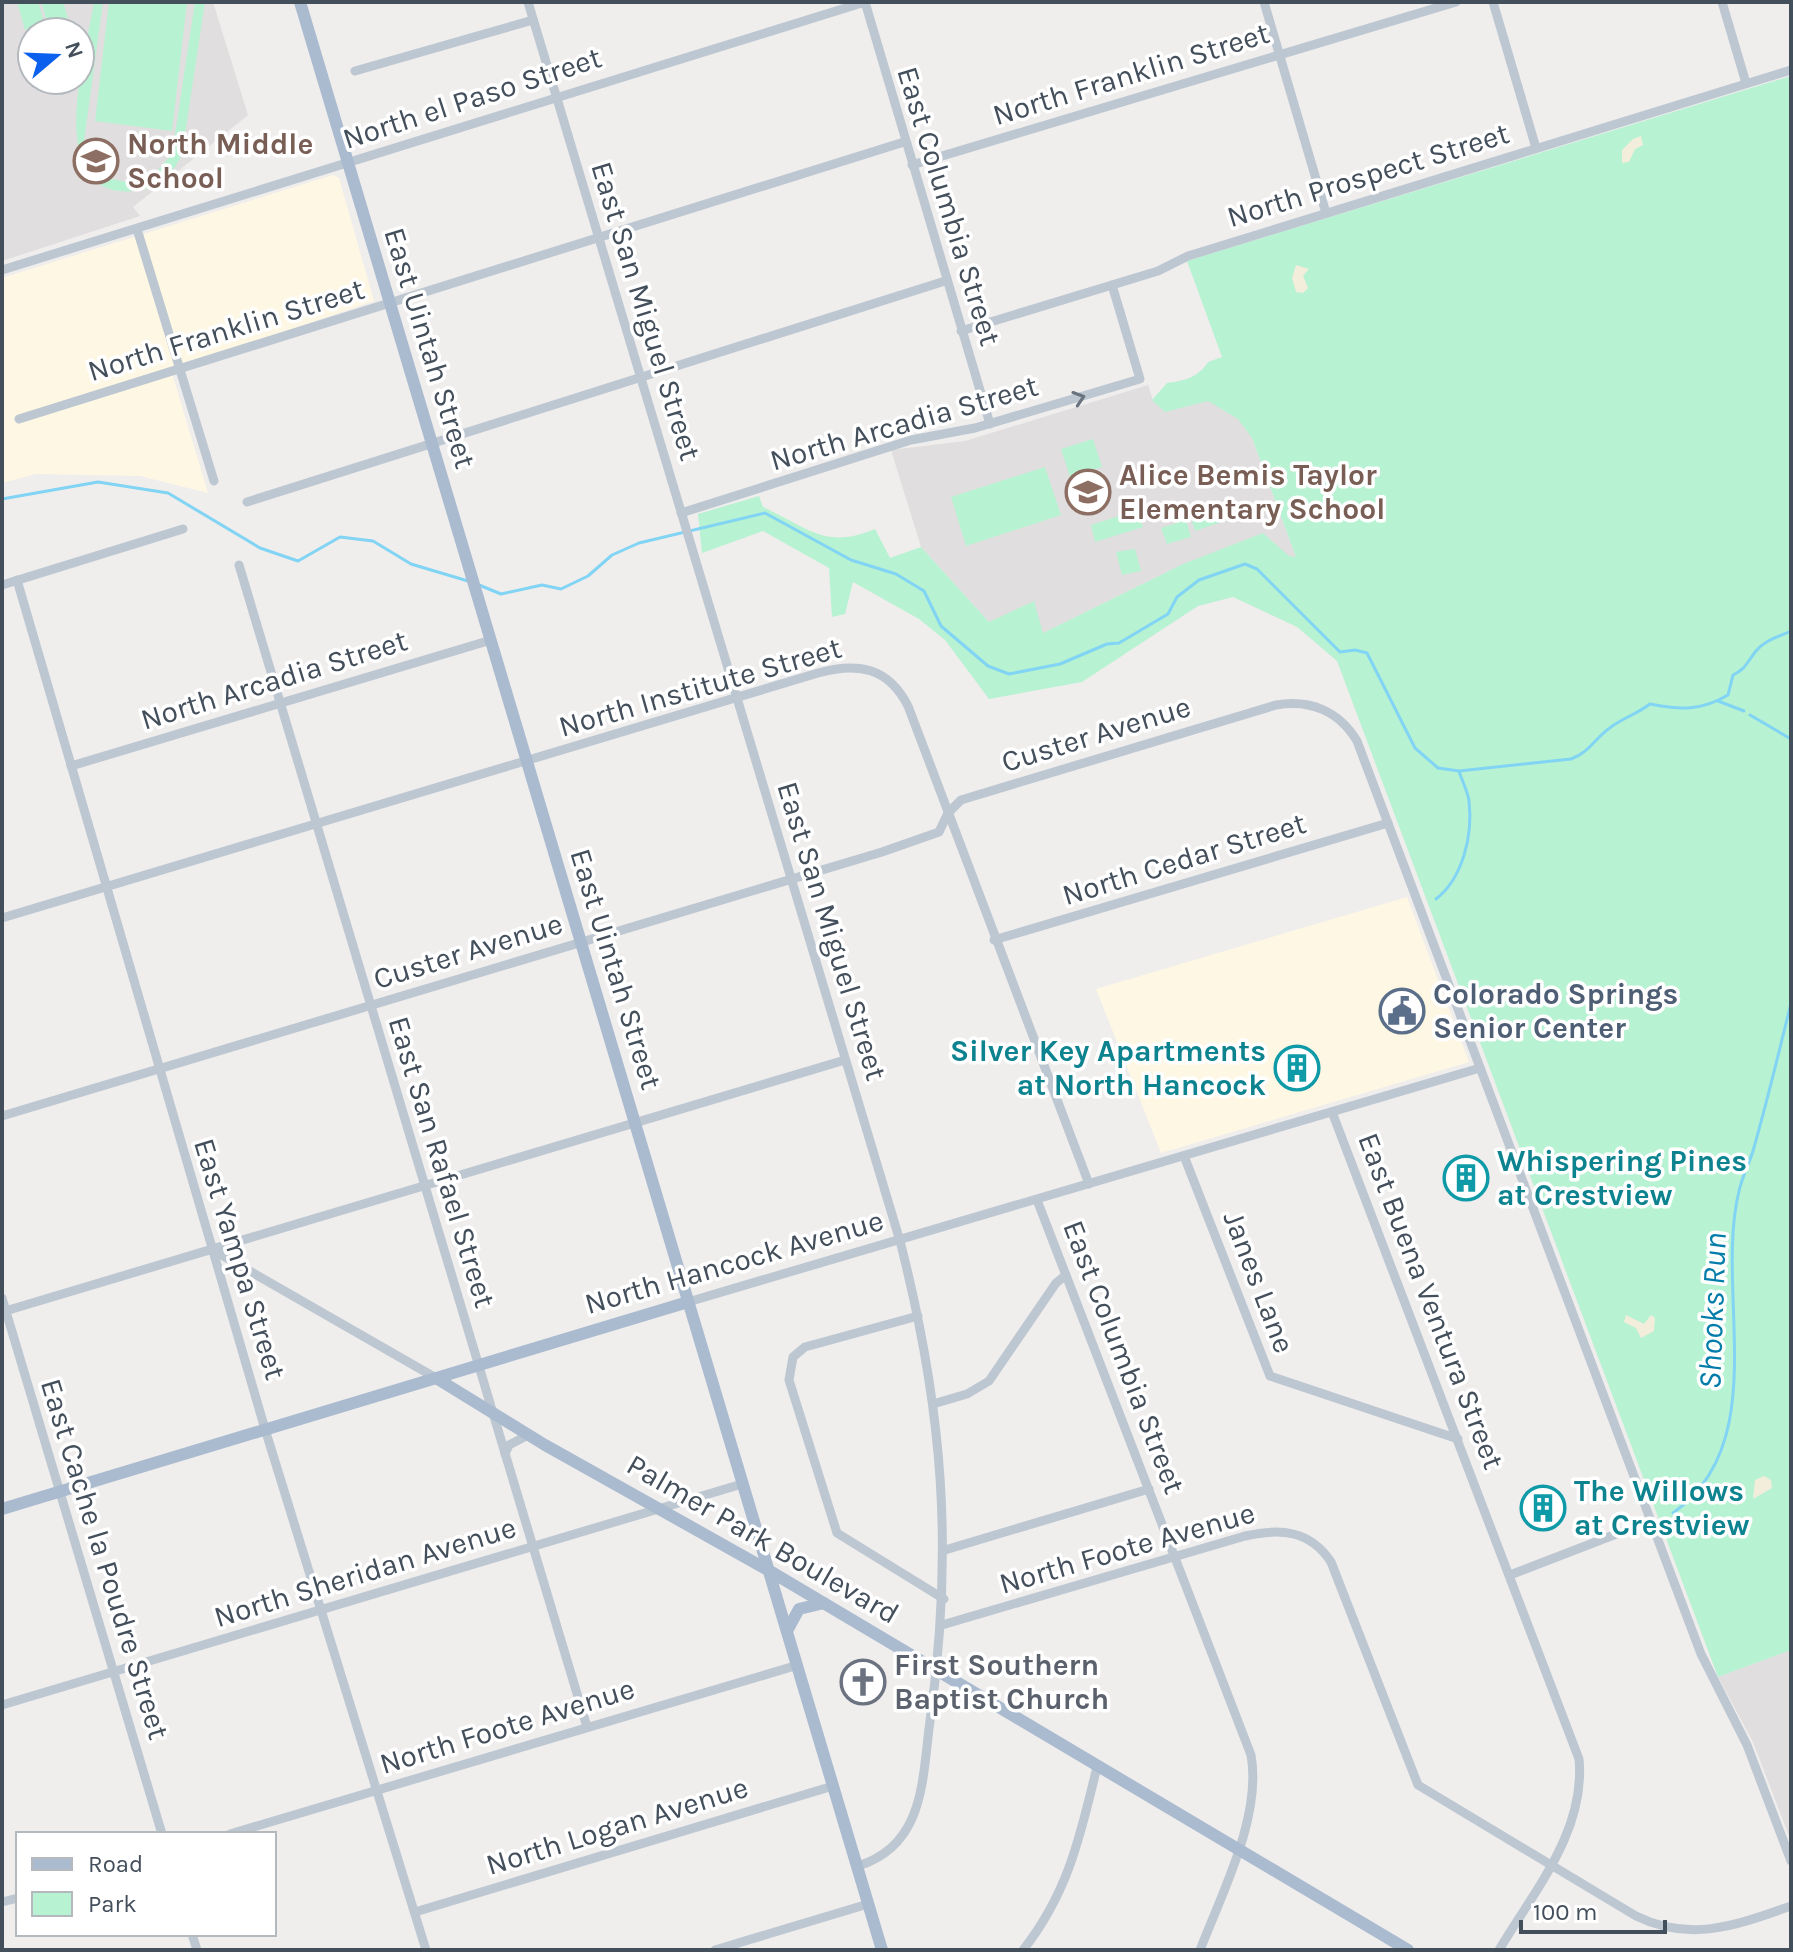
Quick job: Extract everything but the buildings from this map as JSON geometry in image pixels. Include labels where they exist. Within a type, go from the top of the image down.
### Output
[{"type":"main road","name":"East Uintah Street","points":[[300,2],[882,1950]]},
{"type":"main road","name":"North Hancock Avenue","points":[[2,1509],[688,1302]]},
{"type":"main road","name":"Palmer Park Boulevard","points":[[436,1378],[528,1435],[663,1508],[1408,1950]]},
{"type":"main road","points":[[787,1631],[799,1609],[824,1603]]},
{"type":"street","name":"East San Miguel Street","points":[[528,2],[900,1241],[918,1316],[933,1404],[945,1550],[937,1671],[914,1820],[893,1848],[858,1866]]},
{"type":"street","name":"North el Paso Street","points":[[2,270],[865,2]]},
{"type":"street","name":"East Columbia Street","points":[[865,2],[945,281],[990,424]]},
{"type":"street","points":[[1264,2],[1326,213]]},
{"type":"street","name":"North Franklin Street","points":[[912,165],[1456,2]]},
{"type":"street","points":[[1493,2],[1536,148]]},
{"type":"street","points":[[1722,2],[1746,83]]},
{"type":"street","points":[[355,71],[533,20]]},
{"type":"street","name":"North Prospect Street","points":[[961,331],[1158,271],[1188,256],[1791,70]]},
{"type":"street","name":"North Franklin Street","points":[[19,419],[904,142]]},
{"type":"street","points":[[137,229],[214,481]]},
{"type":"street","points":[[247,502],[945,281]]},
{"type":"street","name":"North Arcadia Street","points":[[681,513],[911,440],[990,424],[1140,379],[1112,285]]},
{"type":"street","points":[[2,585],[183,529]]},
{"type":"street","name":"East San Rafael Street","points":[[239,565],[587,1727]]},
{"type":"street","name":"East Yampa Street","points":[[17,580],[265,1429],[426,1950]]},
{"type":"street","name":"North Arcadia Street","points":[[71,766],[491,640]]},
{"type":"street","name":"North Institute Street","points":[[2,918],[843,667],[865,667],[882,675],[908,706],[994,940],[1089,1184]]},
{"type":"street","name":"Custer Avenue","points":[[2,1116],[939,832],[948,813],[961,800],[1276,705],[1310,704],[1344,723],[1357,741],[1388,823]]},
{"type":"street","points":[[1388,823],[1701,1654],[1747,1745],[1791,1861]]},
{"type":"street","name":"North Cedar Street","points":[[994,940],[1388,823]]},
{"type":"street","points":[[4,1312],[845,1060]]},
{"type":"street","name":"North Hancock Avenue","points":[[688,1302],[1480,1068]]},
{"type":"street","name":"East Buena Ventura Street","points":[[1332,1112],[1579,1759],[1578,1809],[1550,1865],[1499,1950]]},
{"type":"street","name":"Janes Lane","points":[[1184,1156],[1270,1376],[1458,1439]]},
{"type":"street","name":"East Columbia Street","points":[[1037,1200],[1251,1755],[1253,1798],[1200,1950]]},
{"type":"street","name":"Palmer Park Boulevard","points":[[213,1250],[436,1378]]},
{"type":"street","points":[[933,1404],[967,1394],[989,1381],[1056,1283],[1066,1275]]},
{"type":"street","name":"East Cache la Poudre Street","points":[[2,1298],[161,1832]]},
{"type":"street","points":[[918,1316],[799,1351],[790,1364],[789,1380],[837,1533],[944,1599]]},
{"type":"street","points":[[505,1455],[509,1445],[528,1435]]},
{"type":"street","name":"North Sheridan Avenue","points":[[2,1705],[742,1484]]},
{"type":"street","points":[[945,1550],[1149,1489]]},
{"type":"street","points":[[1510,1575],[1650,1521]]},
{"type":"street","name":"North Foote Avenue","points":[[942,1625],[1269,1531],[1299,1534],[1318,1545],[1335,1570],[1418,1785],[1636,1916],[1677,1930],[1718,1930],[1791,1906]]},
{"type":"street","name":"North Foote Avenue","points":[[237,1832],[798,1665]]},
{"type":"street","points":[[1023,1950],[1054,1908],[1066,1879],[1097,1767]]},
{"type":"street","name":"North Logan Avenue","points":[[415,1912],[833,1786]]},
{"type":"street","points":[[715,1950],[868,1904]]},
{"type":"shaded area","name":"North Middle School","points":[[2,2],[213,2],[248,115],[133,207],[140,216],[2,261]]},
{"type":"shaded area","points":[[333,175],[339,178],[374,301],[171,370],[208,493],[140,476],[36,474],[2,483],[2,278]]},
{"type":"shaded area","name":"Alice Bemis Taylor Elementary School","points":[[1229,376],[1296,557],[1183,564],[1043,633],[989,622],[921,547],[891,450],[965,441],[1148,385],[1153,400]]},
{"type":"shaded area","points":[[1407,897],[1469,1062],[1161,1153],[1096,989]]},
{"type":"shaded area","points":[[1791,1650],[1791,1841],[1753,1742],[1718,1677]]},
{"type":"green space","points":[[17,2],[38,2],[42,16],[21,16]]},
{"type":"green space","points":[[41,2],[63,2],[67,16],[45,16]]},
{"type":"green space","points":[[94,2],[103,2],[96,53],[96,16],[91,16]]},
{"type":"green space","points":[[109,2],[187,2],[172,131],[95,121]]},
{"type":"green space","points":[[195,2],[205,2],[182,154],[175,168],[164,179],[144,190],[107,188],[88,173],[79,149],[76,119],[78,96],[90,96],[84,141],[97,169],[111,179],[128,182],[153,176],[172,154]]},
{"type":"green space","points":[[1791,76],[1791,1650],[1718,1677],[1337,661],[1297,627],[1233,597],[1198,606],[1082,682],[989,699],[945,640],[919,619],[853,582],[845,614],[832,617],[829,568],[763,531],[702,553],[698,514],[759,496],[763,507],[818,534],[843,537],[875,529],[890,558],[921,547],[989,622],[1034,601],[1043,633],[1183,564],[1263,533],[1289,556],[1296,557],[1252,438],[1238,419],[1208,401],[1165,412],[1152,400],[1167,383],[1190,377],[1208,362],[1222,357],[1187,261]]},
{"type":"green space","points":[[1093,439],[1102,467],[1070,477],[1061,449]]},
{"type":"green space","points":[[1045,467],[1061,515],[966,546],[951,497]]},
{"type":"green space","points":[[1232,505],[1236,517],[1195,531],[1190,514]]},
{"type":"green space","points":[[1137,510],[1143,527],[1095,542],[1091,525]]},
{"type":"green space","points":[[1186,520],[1191,537],[1167,544],[1161,528]]},
{"type":"green space","points":[[1135,549],[1141,571],[1122,575],[1116,552]]},
{"type":"sand","points":[[1641,136],[1643,145],[1635,149],[1629,162],[1622,163],[1622,150]]},
{"type":"sand","points":[[1296,265],[1309,269],[1303,276],[1308,288],[1303,293],[1296,292],[1292,278]]},
{"type":"sand","points":[[1626,1315],[1644,1324],[1651,1315],[1655,1318],[1654,1331],[1641,1338],[1636,1328],[1624,1322]]},
{"type":"sand","points":[[1764,1476],[1771,1480],[1772,1488],[1753,1499],[1755,1480]]},
{"type":"waterway","name":"Shooks Run","points":[[2,499],[98,482],[168,493],[260,548],[298,561],[340,537],[373,541],[411,564],[468,581]]},
{"type":"waterway","name":"Shooks Run","points":[[479,585],[501,594],[542,585],[561,589],[588,576],[612,555],[639,543],[765,513],[851,560],[896,574],[924,591],[941,626],[988,666],[1009,674],[1060,664],[1107,644],[1119,643],[1168,614],[1177,597],[1199,580],[1245,564],[1257,569],[1340,652],[1355,650],[1367,653],[1415,748],[1438,768],[1459,771],[1571,759],[1583,753],[1605,731],[1650,704],[1690,708],[1709,704],[1728,695],[1733,675],[1744,668],[1760,647],[1791,631]]},
{"type":"waterway","name":"Shooks Run","points":[[1718,701],[1744,711]]},
{"type":"waterway","name":"Shooks Run","points":[[1750,715],[1791,739]]},
{"type":"waterway","name":"Shooks Run","points":[[1436,899],[1453,880],[1467,841],[1469,801],[1459,771]]},
{"type":"waterway","points":[[1673,1513],[1704,1483],[1722,1447],[1732,1407],[1733,1231],[1739,1191],[1758,1133],[1791,1003]]},
{"type":"place","name":"North Middle School","points":[[96,161]]},
{"type":"place","name":"Alice Bemis Taylor Elementary School","points":[[1088,492]]},
{"type":"place","name":"Colorado Springs Senior Center","points":[[1402,1011]]},
{"type":"place","name":"Silver Key Apartments at North Hancock","points":[[1297,1068]]},
{"type":"place","name":"Whispering Pines at Crestview","points":[[1466,1178]]},
{"type":"place","name":"The Willows at Crestview","points":[[1543,1508]]},
{"type":"place","name":"First Southern Baptist Church","points":[[863,1682]]}]
